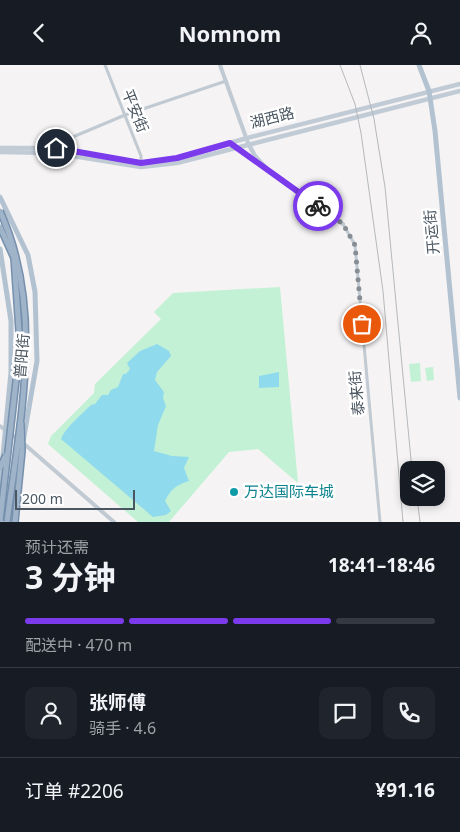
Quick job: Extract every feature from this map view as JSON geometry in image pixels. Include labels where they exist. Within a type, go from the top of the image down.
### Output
[{"type":"highway","points":[[0,211],[14,248],[25,303],[26,350],[7,522]]},
{"type":"highway","points":[[0,227],[14,258],[20,330],[18,375],[0,521]]},
{"type":"highway","points":[[13,522],[22,451],[20,416]]},
{"type":"highway","points":[[0,469],[8,451]]},
{"type":"main road","name":"开运街","points":[[420,65],[430,98],[435,131],[458,360],[460,398]]},
{"type":"main road","name":"湖西路","points":[[0,153],[54,153],[141,165],[177,163],[236,147],[248,140],[460,84]]},
{"type":"main road","name":"湖西路","points":[[0,148],[47,148],[141,165],[460,91]]},
{"type":"main road","points":[[248,140],[255,156],[268,171]]},
{"type":"main road","name":"普阳街","points":[[0,197],[28,255],[35,292],[37,361],[23,443],[13,522]]},
{"type":"main road","name":"普阳街","points":[[0,249],[11,321],[7,432],[0,487]]},
{"type":"street","name":"平安街","points":[[104,65],[141,156],[141,165]]},
{"type":"street","points":[[220,65],[248,140]]},
{"type":"street","points":[[47,148],[125,115],[226,81]]},
{"type":"street","name":"泰来街","points":[[230,143],[343,224],[355,245],[380,522]]},
{"type":"street","points":[[0,426],[23,443],[114,522]]},
{"type":"green space","points":[[280,287],[298,483],[258,449],[229,452],[169,522],[138,522],[48,444],[51,436],[94,393],[95,384],[161,319],[154,312],[173,293]]},
{"type":"green space","points":[[420,363],[421,381],[411,382],[409,364]]},
{"type":"green space","points":[[433,367],[434,380],[427,381],[425,368]]},
{"type":"water","points":[[157,344],[169,351],[171,356],[157,372],[155,380],[164,392],[163,398],[166,406],[158,425],[154,451],[172,456],[189,457],[184,468],[189,481],[174,488],[167,497],[165,501],[171,511],[166,515],[153,517],[61,439],[70,426],[91,405],[95,404],[102,395],[108,395],[111,390],[118,387],[123,374],[126,374],[130,369],[127,363],[140,351]]},
{"type":"water","points":[[279,372],[279,387],[259,388],[259,376]]},
{"type":"tram line","points":[[360,65],[374,119],[385,187],[411,461]]},
{"type":"tram line","points":[[418,506],[420,522]]},
{"type":"railway","points":[[340,65],[355,104],[361,133],[383,291],[403,522]]},
{"type":"way so far","points":[[318,206],[343,224],[350,233],[355,245],[362,324]]},
{"type":"place","name":"万达国际车城","points":[[234,492]]},
{"type":"route","points":[[56,148],[141,163],[177,158],[230,143],[318,206]]}]
